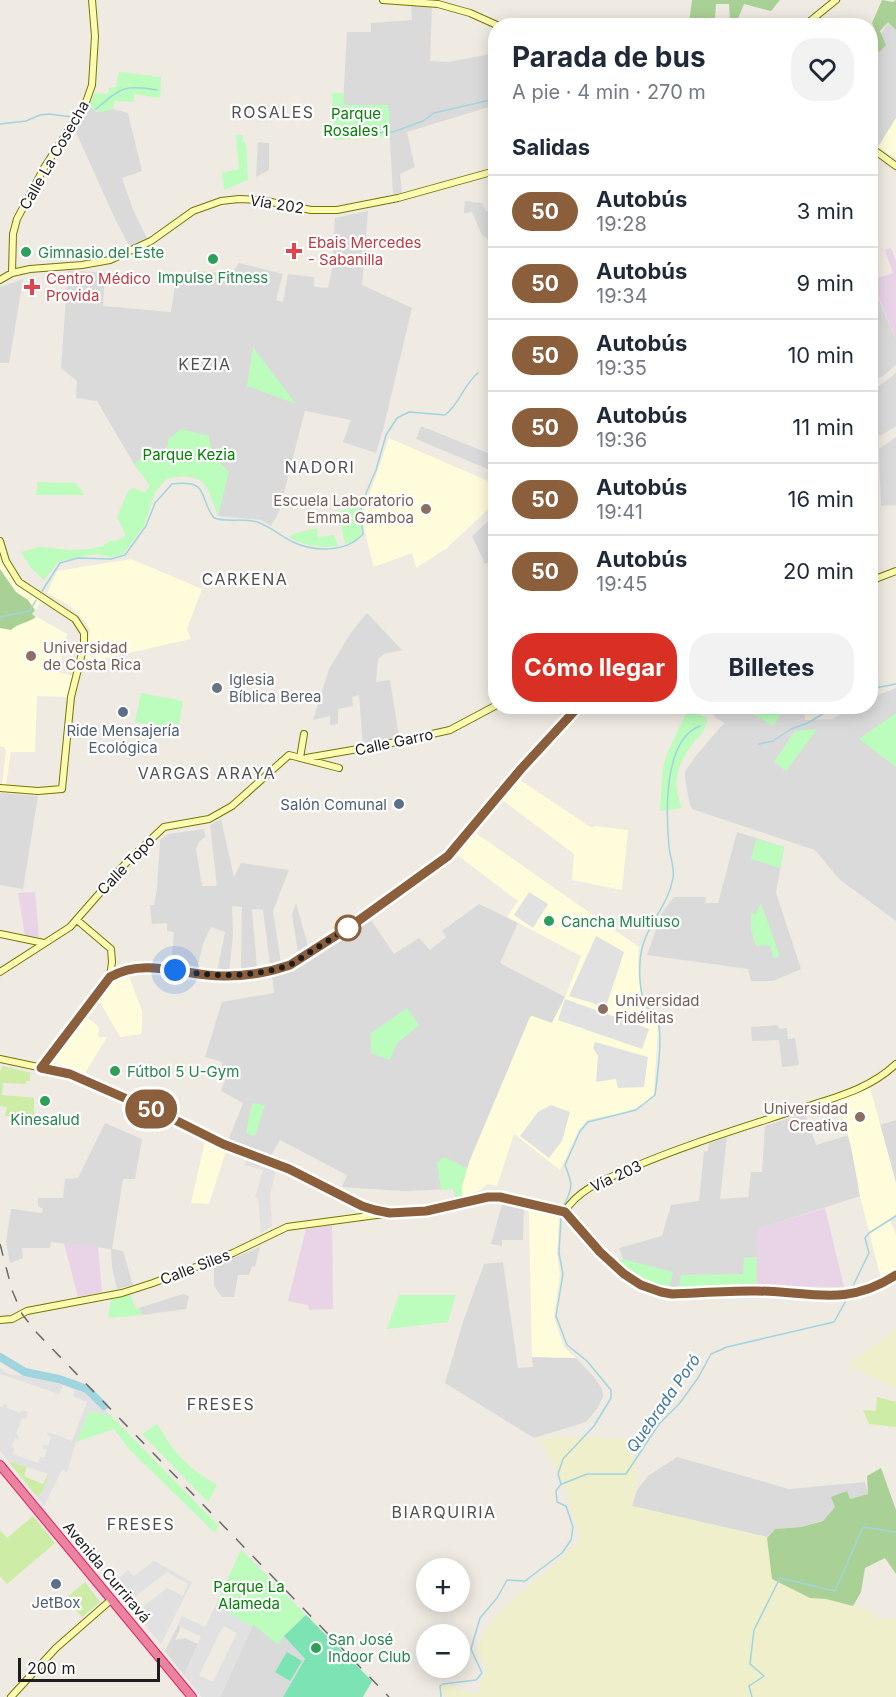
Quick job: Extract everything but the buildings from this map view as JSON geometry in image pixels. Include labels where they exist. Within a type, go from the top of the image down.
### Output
[{"type":"highway","name":"Avenida Curriravá","points":[[0,1465],[192,1697]]},
{"type":"street","name":"Calle La Cosecha","points":[[12,273],[14,234],[24,202],[85,105],[88,95],[93,72],[95,36],[92,0]]},
{"type":"street","points":[[383,0],[438,4],[470,13],[488,21]]},
{"type":"street","points":[[814,18],[836,0]]},
{"type":"street","points":[[878,153],[896,166]]},
{"type":"street","name":"Vía 202","points":[[0,280],[12,273],[30,269],[110,260],[148,243],[194,211],[221,201],[261,200],[311,210],[337,210],[398,198],[488,173]]},
{"type":"street","points":[[0,541],[6,561],[19,582],[75,619],[81,626],[84,638],[71,697],[62,789],[38,791],[0,788]]},
{"type":"street","points":[[878,578],[896,571]]},
{"type":"street","name":"Calle Garro","points":[[289,755],[300,758],[335,754],[450,730],[488,710]]},
{"type":"street","points":[[41,1068],[110,977],[118,972],[141,968],[225,976],[290,965],[351,926],[448,856],[521,769],[572,714]]},
{"type":"street","points":[[304,734],[300,758],[339,768]]},
{"type":"street","name":"Calle Topo","points":[[0,972],[77,920],[119,871],[164,827],[201,821],[222,812],[232,806],[289,755]]},
{"type":"street","points":[[77,920],[111,949],[110,977]]},
{"type":"street","points":[[0,934],[44,943]]},
{"type":"street","points":[[0,1059],[70,1074],[175,1120],[223,1144],[289,1169],[362,1206],[390,1213],[432,1210],[488,1197],[500,1197],[565,1212],[609,1262],[641,1285],[661,1292],[672,1294],[752,1291],[845,1296],[873,1288],[896,1275]]},
{"type":"street","name":"Vía 203","points":[[565,1212],[574,1198],[596,1184],[701,1141],[863,1087],[896,1064]]},
{"type":"street","points":[[359,1217],[362,1206]]},
{"type":"street","name":"Calle Siles","points":[[0,1320],[12,1319],[27,1311],[122,1293],[185,1273],[287,1227],[390,1213]]},
{"type":"street","points":[[11,1697],[56,1648],[112,1599]]},
{"type":"shaded area","points":[[411,6],[432,7],[430,61],[448,62],[488,55],[488,107],[407,132],[415,167],[400,174],[402,193],[393,195],[388,105],[343,105],[347,32],[371,32],[371,23],[412,20]]},
{"type":"shaded area","points":[[896,13],[896,118],[878,147],[878,40],[889,19]]},
{"type":"shaded area","points":[[88,108],[94,108],[96,112],[113,109],[128,113],[142,171],[122,178],[134,212],[148,240],[131,249],[75,130]]},
{"type":"shaded area","points":[[896,118],[896,159],[878,147]]},
{"type":"shaded area","points":[[258,142],[269,143],[269,170],[256,177]]},
{"type":"shaded area","points":[[465,201],[482,203],[486,212],[488,211],[488,239],[482,235],[472,212],[464,213]]},
{"type":"shaded area","points":[[368,211],[362,285],[412,308],[376,453],[343,442],[351,420],[305,411],[279,512],[271,526],[261,520],[218,516],[208,486],[198,479],[181,475],[166,479],[155,492],[134,464],[97,401],[76,398],[77,381],[61,368],[68,270],[105,273],[103,306],[171,312],[177,273],[194,271],[226,273],[235,269],[239,263],[283,274],[276,300],[283,302],[288,274],[314,277],[314,287],[328,288],[332,269],[335,218]]},
{"type":"shaded area","points":[[891,248],[896,260],[896,340],[878,295],[878,278],[893,273],[885,250]]},
{"type":"shaded area","points":[[23,279],[9,363],[0,363],[0,287]]},
{"type":"shaded area","points":[[878,298],[896,340],[896,365],[878,378]]},
{"type":"shaded area","points":[[896,373],[896,426],[880,436],[878,434],[878,387]]},
{"type":"shaded area","points":[[421,426],[488,453],[488,469],[416,439]]},
{"type":"shaded area","points":[[896,437],[896,505],[881,506],[879,449]]},
{"type":"shaded area","name":"Escuela Laboratorio Emma Gamboa","points":[[389,438],[488,481],[488,510],[447,548],[416,568],[412,553],[374,567],[362,515]]},
{"type":"shaded area","points":[[488,521],[488,562],[485,564],[472,536]]},
{"type":"shaded area","name":"Universidad de Costa Rica","points":[[0,543],[13,575],[43,600],[32,614],[67,634],[59,672],[74,676],[71,697],[37,696],[35,752],[11,752],[6,785],[2,785],[6,750],[0,746]]},
{"type":"shaded area","points":[[131,559],[202,589],[187,629],[191,639],[89,662],[85,660],[90,630],[84,620],[70,606],[47,593],[57,571]]},
{"type":"shaded area","points":[[367,613],[402,650],[384,654],[378,659],[376,682],[390,680],[399,737],[363,745],[359,695],[352,697],[353,706],[338,709],[338,724],[330,725],[330,716],[313,720],[329,669],[352,631]]},
{"type":"shaded area","points":[[896,688],[896,921],[839,879],[815,850],[692,809],[685,779],[685,772],[695,757],[724,723],[713,714],[804,714],[805,720],[832,719],[841,714],[878,714],[878,695]]},
{"type":"shaded area","points":[[517,778],[592,828],[595,826],[628,830],[622,890],[572,880],[574,854],[501,799]]},
{"type":"shaded area","points":[[0,793],[38,796],[23,889],[0,885]]},
{"type":"shaded area","points":[[221,819],[234,877],[241,863],[289,870],[273,911],[281,963],[270,965],[263,910],[252,909],[257,968],[241,970],[242,907],[232,906],[233,935],[229,973],[217,972],[225,932],[211,927],[203,944],[197,970],[171,966],[174,932],[167,931],[167,923],[152,924],[150,905],[154,905],[157,889],[160,840],[168,834],[204,829],[205,837],[196,849],[202,886],[217,886],[210,825]]},
{"type":"shaded area","name":"Universidad Fidélitas","points":[[470,829],[639,947],[638,964],[642,1002],[658,1027],[654,1095],[643,1104],[626,1112],[587,1120],[579,1130],[560,1170],[514,1134],[497,1186],[487,1184],[481,1190],[462,1197],[462,1186],[470,1160],[530,1017],[552,1023],[581,956],[507,917],[518,901],[452,851]]},
{"type":"shaded area","points":[[737,832],[784,847],[776,893],[801,969],[773,981],[751,981],[748,969],[647,955],[662,913],[674,897],[706,897],[705,903],[718,903]]},
{"type":"shaded area","points":[[35,892],[39,937],[25,936],[18,893]]},
{"type":"shaded area","points":[[529,892],[548,904],[533,928],[514,915]]},
{"type":"shaded area","points":[[296,903],[308,946],[298,953],[292,914]]},
{"type":"shaded area","points":[[479,904],[518,923],[500,963],[565,997],[552,1023],[530,1017],[470,1160],[462,1186],[462,1197],[456,1199],[453,1189],[403,1191],[342,1187],[347,1175],[280,1140],[270,1157],[228,1141],[243,1103],[221,1091],[227,1075],[222,1069],[222,1062],[205,1057],[222,1002],[274,993],[272,973],[293,968],[369,917],[394,954],[419,938],[430,950],[446,937],[442,931]]},
{"type":"shaded area","points":[[596,936],[624,952],[605,1010],[593,1003],[569,996]]},
{"type":"shaded area","points":[[128,973],[142,1011],[142,1028],[141,1034],[120,1037],[97,997],[114,978]]},
{"type":"shaded area","points":[[565,999],[649,1029],[642,1049],[558,1020]]},
{"type":"shaded area","points":[[83,1014],[99,1027],[98,1037],[107,1037],[84,1075],[49,1060]]},
{"type":"shaded area","points":[[778,1025],[779,1029],[787,1028],[788,1039],[795,1038],[799,1065],[782,1067],[779,1040],[752,1041],[751,1027]]},
{"type":"shaded area","points":[[595,1042],[648,1057],[644,1087],[618,1088],[616,1079],[596,1082],[598,1056],[593,1048]]},
{"type":"shaded area","points":[[870,1087],[896,1183],[896,1214],[889,1219],[896,1234],[896,1267],[881,1279],[838,1098]]},
{"type":"shaded area","points":[[551,1105],[570,1112],[562,1141],[549,1158],[520,1136],[538,1112]]},
{"type":"shaded area","points":[[805,1113],[816,1145],[849,1135],[860,1196],[758,1229],[756,1286],[666,1290],[613,1261],[623,1259],[619,1248],[662,1236],[671,1205],[699,1201],[704,1152],[708,1151],[709,1143],[727,1137],[720,1199],[748,1197],[751,1172],[762,1172],[765,1126]]},
{"type":"shaded area","points":[[896,1120],[896,1183],[880,1125]]},
{"type":"shaded area","points":[[105,1123],[142,1139],[135,1179],[123,1179],[112,1249],[123,1251],[133,1285],[117,1289],[111,1249],[51,1242],[50,1248],[22,1248],[23,1258],[10,1263],[6,1242],[11,1209],[42,1213],[43,1209],[38,1206],[38,1198],[63,1198],[65,1179],[78,1178]]},
{"type":"shaded area","points":[[206,1137],[227,1148],[209,1204],[191,1203]]},
{"type":"shaded area","points":[[247,1157],[277,1166],[270,1195],[272,1226],[261,1233],[258,1198],[255,1197],[263,1170],[245,1165]]},
{"type":"shaded area","points":[[503,1201],[524,1206],[523,1240],[502,1240],[502,1246],[491,1244]]},
{"type":"shaded area","points":[[825,1208],[844,1287],[756,1286],[758,1229]]},
{"type":"shaded area","points":[[529,1210],[559,1218],[557,1254],[560,1275],[554,1317],[564,1347],[576,1358],[532,1357]]},
{"type":"shaded area","points":[[332,1225],[333,1309],[309,1310],[308,1305],[288,1301],[306,1229]]},
{"type":"shaded area","points":[[64,1243],[98,1247],[102,1292],[78,1297]]},
{"type":"shaded area","points":[[260,1247],[255,1267],[252,1266],[249,1275],[238,1275],[234,1297],[222,1297],[214,1286],[214,1266]]},
{"type":"shaded area","points":[[503,1262],[518,1368],[533,1367],[532,1357],[576,1358],[602,1389],[603,1397],[586,1422],[534,1438],[445,1383],[463,1322],[484,1264]]},
{"type":"shaded area","points":[[183,1294],[189,1296],[186,1309],[142,1315],[139,1308]]},
{"type":"shaded area","points":[[0,1368],[8,1374],[61,1381],[75,1379],[111,1416],[89,1411],[67,1472],[62,1470],[44,1506],[37,1497],[43,1491],[49,1474],[8,1461],[0,1451],[0,1406],[3,1407],[4,1404],[7,1408],[20,1413],[21,1410],[28,1412],[26,1419],[22,1418],[16,1434],[19,1436],[18,1439],[15,1438],[12,1447],[15,1448],[13,1454],[38,1463],[40,1457],[44,1458],[47,1450],[43,1448],[44,1445],[48,1446],[51,1437],[47,1435],[48,1432],[72,1441],[87,1402],[73,1396],[75,1390],[63,1385],[59,1394],[0,1374]]},
{"type":"shaded area","points":[[677,1457],[789,1489],[865,1482],[868,1494],[850,1499],[835,1507],[824,1520],[801,1527],[775,1529],[767,1537],[632,1506],[637,1490],[648,1476]]},
{"type":"shaded area","points":[[241,1550],[306,1615],[284,1636],[305,1659],[283,1697],[220,1697],[252,1627],[216,1605]]},
{"type":"shaded area","points":[[154,1561],[192,1582],[161,1644],[111,1585],[128,1570],[134,1576]],"holes":[[[167,1572],[188,1584],[183,1596],[167,1588],[139,1610],[131,1600]]]},
{"type":"shaded area","points":[[216,1605],[252,1627],[220,1697],[202,1697],[184,1675],[201,1637],[178,1625],[182,1616],[205,1627]],"holes":[[[223,1626],[237,1633],[213,1682],[199,1675]]]},
{"type":"shaded area","points":[[178,1625],[181,1627],[175,1640],[185,1638],[198,1644],[184,1675],[165,1651]]},
{"type":"green space","points":[[692,0],[780,0],[771,11],[744,4],[738,18],[730,18],[729,4],[716,4],[715,18],[690,18]]},
{"type":"green space","points":[[882,0],[893,2],[896,0],[896,30],[888,22],[880,31],[886,45],[879,52],[878,18],[874,18]]},
{"type":"green space","points":[[119,72],[161,77],[160,98],[134,94],[134,102],[114,101],[113,109],[102,112],[88,108],[95,93],[108,94],[109,88],[116,87]]},
{"type":"green space","name":"Parque Rosales 1","points":[[332,93],[343,93],[344,105],[388,105],[391,136],[335,140]]},
{"type":"green space","points":[[236,135],[243,135],[243,141],[246,144],[248,180],[224,190],[222,173],[239,169]]},
{"type":"green space","points":[[253,347],[285,389],[296,404],[247,386]]},
{"type":"green space","name":"Parque Kezia","points":[[181,429],[209,436],[215,456],[229,471],[218,516],[211,495],[202,482],[189,476],[166,479],[155,492],[144,526],[123,554],[111,557],[97,554],[58,562],[44,580],[31,568],[21,552],[40,547],[90,549],[126,536],[117,517],[128,491],[134,488],[145,493],[150,485],[134,464],[154,448],[157,451],[165,449],[168,446],[168,440]]},
{"type":"green space","points":[[38,482],[76,483],[84,495],[36,495]]},
{"type":"green space","points":[[360,507],[361,534],[356,540],[345,544],[338,511]]},
{"type":"green space","points":[[317,528],[318,537],[334,535],[338,546],[313,546],[289,537],[296,533]]},
{"type":"green space","points":[[0,569],[16,592],[28,600],[35,610],[32,614],[36,617],[11,630],[0,628]]},
{"type":"green space","points":[[141,693],[183,701],[178,730],[135,722]]},
{"type":"green space","points":[[896,713],[896,767],[859,739]]},
{"type":"green space","points":[[686,714],[699,714],[707,718],[703,731],[688,750],[680,766],[676,781],[682,808],[660,811],[663,767]]},
{"type":"green space","points":[[754,714],[782,714],[773,726]]},
{"type":"green space","points":[[817,729],[786,771],[774,762],[795,731]]},
{"type":"green space","points":[[756,839],[784,847],[780,868],[751,859]]},
{"type":"green space","points":[[761,903],[779,954],[774,959],[770,945],[756,946],[751,930],[751,913],[756,914]]},
{"type":"green space","points":[[407,1008],[419,1025],[397,1043],[390,1060],[371,1053],[371,1033]]},
{"type":"green space","points":[[2,1066],[36,1074],[30,1073],[30,1081],[26,1081],[26,1084],[3,1083],[2,1095],[34,1098],[34,1118],[5,1116],[7,1107],[0,1106]]},
{"type":"green space","points":[[252,1103],[265,1105],[255,1136],[246,1133]]},
{"type":"green space","points":[[444,1157],[467,1168],[462,1186],[462,1197],[456,1199],[454,1189],[441,1190],[437,1163]]},
{"type":"green space","points":[[757,1257],[756,1286],[678,1290],[681,1275],[743,1274],[744,1258]]},
{"type":"green space","points":[[623,1259],[673,1272],[669,1290],[646,1283],[613,1261]]},
{"type":"green space","points":[[130,1294],[136,1309],[139,1308],[142,1315],[108,1318],[111,1299]]},
{"type":"green space","points":[[399,1295],[456,1295],[448,1322],[387,1329]]},
{"type":"green space","points":[[896,1329],[896,1389],[851,1367],[850,1363]]},
{"type":"green space","points":[[877,1397],[896,1402],[896,1427],[869,1424],[863,1410],[876,1411]]},
{"type":"green space","points":[[89,1411],[111,1416],[218,1525],[215,1533],[130,1450],[114,1429],[76,1442]]},
{"type":"green space","points":[[157,1424],[182,1459],[217,1485],[208,1502],[142,1434]]},
{"type":"green space","points":[[540,1438],[631,1439],[638,1476],[632,1506],[767,1537],[772,1579],[810,1598],[826,1599],[874,1611],[876,1619],[896,1619],[896,1697],[447,1697],[434,1686],[450,1686],[477,1694],[486,1669],[477,1650],[486,1628],[514,1598],[556,1564],[580,1538],[565,1487]]},
{"type":"green space","points":[[8,1461],[27,1467],[24,1476],[43,1484],[49,1474],[43,1491],[37,1497]]},
{"type":"green space","points":[[881,1468],[896,1510],[896,1574],[885,1558],[865,1568],[861,1592],[853,1606],[826,1599],[810,1598],[772,1579],[767,1538],[775,1529],[801,1527],[823,1521],[835,1507],[831,1497],[847,1491],[850,1499],[868,1494],[867,1476]]},
{"type":"green space","points":[[33,1516],[55,1543],[7,1584],[0,1576],[0,1530],[7,1538]]},
{"type":"green space","name":"Parque La Alameda","points":[[241,1550],[306,1615],[278,1645],[254,1625],[252,1627],[216,1605]]},
{"type":"green space","points":[[85,1582],[100,1602],[82,1617],[66,1598]]},
{"type":"green space","name":"San José Indoor Club","points":[[306,1615],[372,1681],[363,1697],[283,1697],[305,1659],[284,1636]]},
{"type":"green space","points":[[287,1652],[302,1661],[290,1681],[275,1672]]},
{"type":"waterway","points":[[96,109],[111,96],[124,89],[137,87],[157,90]]},
{"type":"waterway","points":[[336,130],[357,134],[393,132],[423,121],[434,113],[488,100]]},
{"type":"waterway","points":[[0,124],[26,121],[49,114],[72,117]]},
{"type":"waterway","points":[[42,591],[60,563],[78,558],[111,559],[125,555],[146,526],[155,503],[172,484],[193,484],[198,487],[214,518],[255,521],[293,542],[310,548],[330,549],[348,545],[363,534],[360,513],[364,498],[376,470],[386,435],[397,418],[409,412],[445,415],[478,373]]},
{"type":"waterway","points":[[0,617],[30,611],[36,600]]},
{"type":"waterway","points":[[878,687],[896,684]]},
{"type":"waterway","points":[[759,744],[773,741],[791,729],[808,723],[822,714]]},
{"type":"waterway","points":[[564,1205],[571,1185],[565,1165],[580,1131],[588,1122],[636,1110],[655,1095],[660,1033],[657,1021],[642,994],[640,963],[645,939],[666,899],[673,878],[667,816],[673,761],[679,746],[688,734],[700,726]]},
{"type":"waterway","name":"Quebrada Poró","points":[[851,1290],[869,1253],[865,1238],[896,1216]]},
{"type":"waterway","name":"Quebrada Poró","points":[[441,1697],[440,1686],[443,1684],[476,1680],[482,1673],[471,1649],[480,1618],[497,1598],[507,1580],[525,1581],[562,1553],[571,1540],[573,1527],[566,1506],[557,1502],[556,1491],[561,1484],[558,1474],[563,1459],[594,1426],[611,1398],[611,1390],[587,1361],[567,1345],[556,1316],[563,1274],[559,1253],[561,1218]]},
{"type":"waterway","name":"Quebrada Poró","points":[[562,1484],[587,1474],[626,1474],[659,1424],[679,1404],[698,1378],[711,1354],[727,1347],[834,1322],[848,1297]]},
{"type":"waterway","points":[[0,1357],[25,1372],[59,1379],[87,1389],[104,1406]]},
{"type":"waterway","points":[[752,1697],[749,1686],[764,1676],[750,1664],[754,1630],[780,1578],[835,1591],[863,1527],[896,1532]]},
{"type":"railway","points":[[0,1244],[12,1290],[22,1314],[37,1333],[389,1697]]},
{"type":"bus line","name":"50","points":[[572,714],[521,769],[448,856],[351,926],[312,952],[279,969],[234,976],[157,968],[118,972],[110,977],[41,1068],[70,1074],[175,1120],[223,1144],[289,1169],[362,1206],[375,1210],[390,1213],[426,1211],[478,1198],[500,1197],[565,1212],[609,1262],[641,1285],[661,1292],[672,1294],[768,1291],[845,1296],[873,1288],[896,1275]]},
{"type":"place","name":"Ebais Mercedes - Sabanilla","points":[[294,251]]},
{"type":"place","name":"Gimnasio del Este","points":[[26,252]]},
{"type":"place","name":"Impulse Fitness","points":[[213,259]]},
{"type":"place","name":"Centro Médico Provida","points":[[32,287]]},
{"type":"place","name":"Escuela Laboratorio Emma Gamboa","points":[[426,509]]},
{"type":"place","name":"Universidad de Costa Rica","points":[[31,656]]},
{"type":"place","name":"Iglesia Bíblica Berea","points":[[217,688]]},
{"type":"place","name":"Ride Mensajería Ecológica","points":[[123,712]]},
{"type":"place","name":"Salón Comunal","points":[[399,804]]},
{"type":"place","name":"Cancha Multiuso","points":[[549,921]]},
{"type":"place","name":"Universidad Fidélitas","points":[[603,1009]]},
{"type":"place","name":"Fútbol 5 U-Gym","points":[[115,1071]]},
{"type":"place","name":"Kinesalud","points":[[45,1101]]},
{"type":"place","name":"Universidad Creativa","points":[[860,1117]]},
{"type":"place","name":"JetBox","points":[[56,1584]]},
{"type":"place","name":"San José Indoor Club","points":[[316,1648]]},
{"type":"district","name":"ROSALES","points":[[273,112]]},
{"type":"district","name":"KEZIA","points":[[205,364]]},
{"type":"district","name":"NADORI","points":[[320,467]]},
{"type":"district","name":"CARKENA","points":[[245,579]]},
{"type":"district","name":"VARGAS ARAYA","points":[[207,773]]},
{"type":"district","name":"FRESES","points":[[221,1404]]},
{"type":"district","name":"BIARQUIRIA","points":[[444,1512]]},
{"type":"district","name":"FRESES","points":[[141,1524]]},
{"type":"route","points":[[175,970],[234,976],[279,969],[312,952],[351,926],[348,928]]}]
